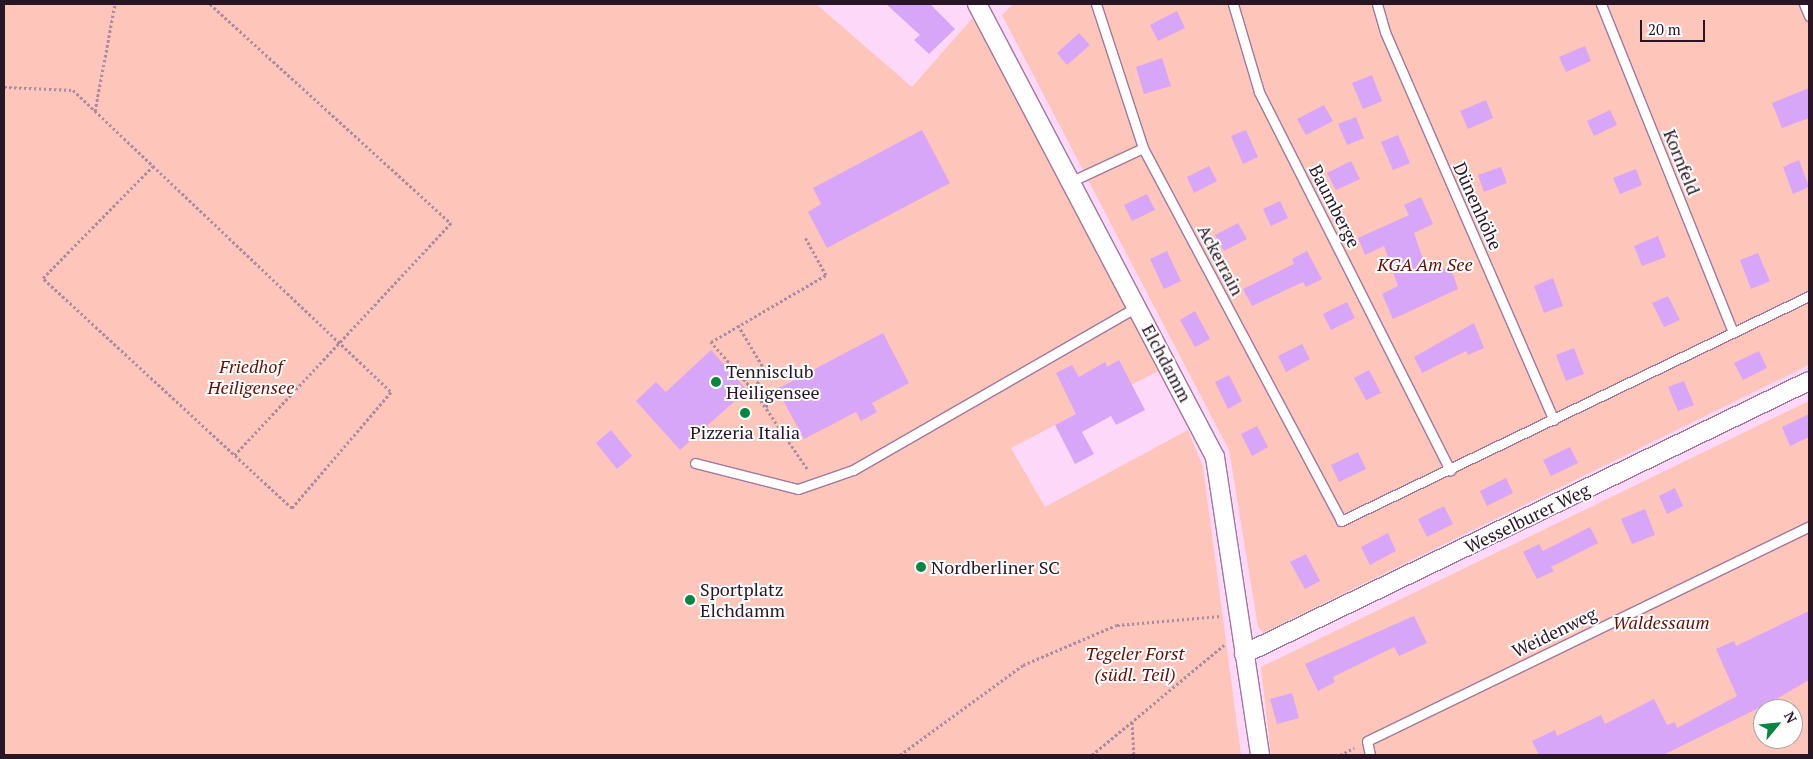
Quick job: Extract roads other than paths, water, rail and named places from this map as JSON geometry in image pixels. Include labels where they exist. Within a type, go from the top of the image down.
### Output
[{"type":"street","name":"Elchdamm","points":[[977,4],[1072,181],[1215,457],[1260,755]]},
{"type":"street","name":"Wesselburer Weg","points":[[1244,654],[1809,381]]},
{"type":"lane","name":"Ackerrain","points":[[1096,4],[1143,148],[1342,521],[1450,470]]},
{"type":"lane","name":"Baumberge","points":[[1233,4],[1259,92],[1450,470]]},
{"type":"lane","name":"Dünenhöhe","points":[[1377,4],[1384,32],[1554,420]]},
{"type":"lane","name":"Kornfeld","points":[[1601,4],[1733,333]]},
{"type":"lane","points":[[1804,4],[1809,16]]},
{"type":"lane","points":[[1072,181],[1143,148]]},
{"type":"lane","points":[[1450,470],[1809,296]]},
{"type":"lane","points":[[696,463],[766,484],[798,489],[853,470],[1137,307]]},
{"type":"lane","name":"Weidenweg","points":[[1370,755],[1368,741],[1809,526]]},
{"type":"place","name":"Tennisclub Heiligensee","points":[[716,382]]},
{"type":"place","name":"Pizzeria Italia","points":[[745,413]]},
{"type":"place","name":"Nordberliner SC","points":[[921,567]]},
{"type":"place","name":"Sportplatz Elchdamm","points":[[690,600]]},
{"type":"park label","name":"KGA Am See","points":[[1425,264]]},
{"type":"park label","name":"Friedhof Heiligensee","points":[[251,377]]},
{"type":"park label","name":"Waldessaum","points":[[1661,622]]},
{"type":"park label","name":"Tegeler Forst (südl. Teil)","points":[[1135,664]]}]
